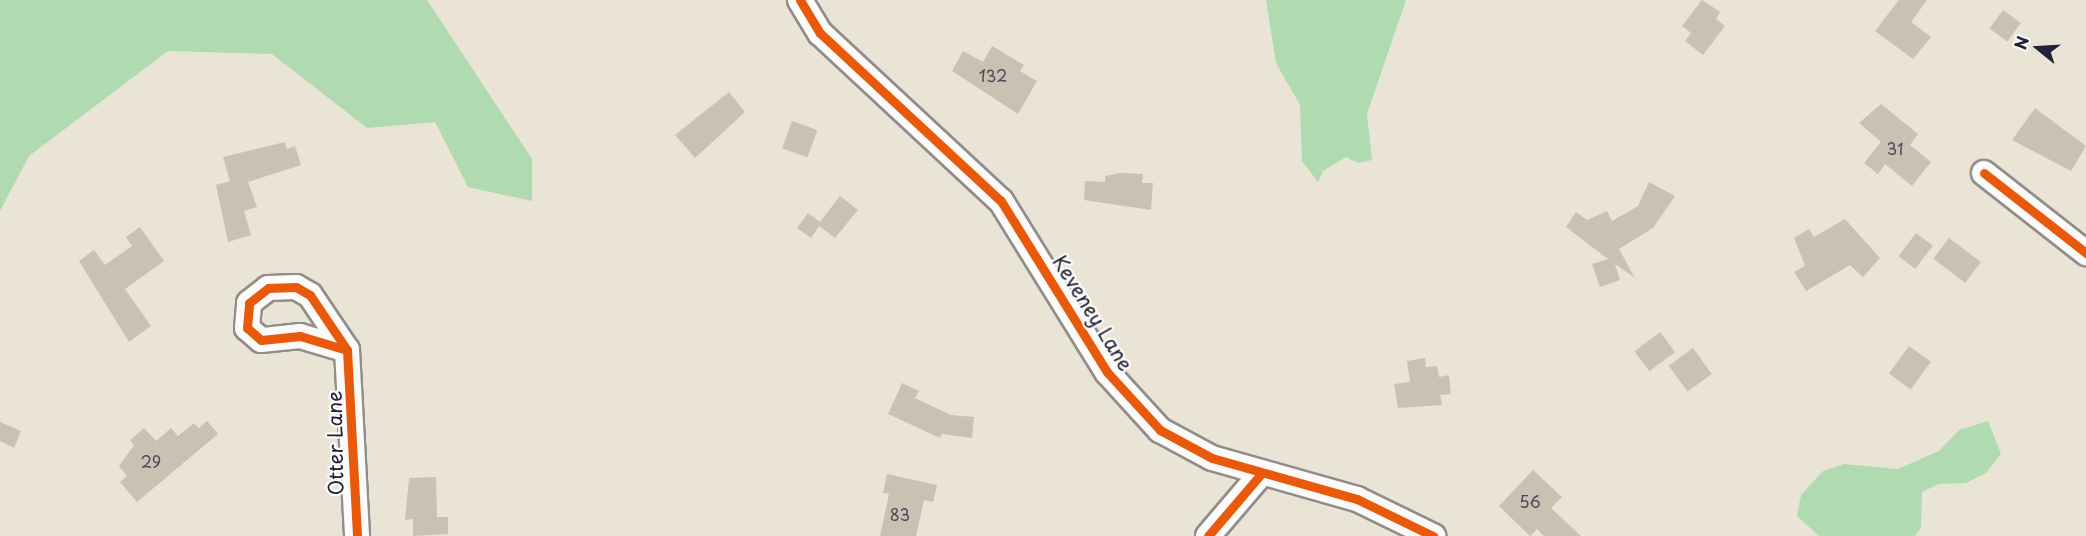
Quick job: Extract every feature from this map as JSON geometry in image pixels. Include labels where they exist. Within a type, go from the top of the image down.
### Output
[{"type":"street","name":"Keveney Lane","points":[[800,0],[820,33],[1001,201],[1082,335],[1130,400],[1182,444],[1261,474],[1357,499],[1433,536]]},
{"type":"street","points":[[1984,173],[2086,253]]},
{"type":"street","name":"Otter Lane","points":[[347,350],[357,536]]},
{"type":"street","points":[[1208,536],[1261,474]]},
{"type":"green space","points":[[0,0],[427,0],[532,159],[532,201],[468,187],[435,122],[367,128],[272,54],[168,51],[29,156],[0,211]]},
{"type":"green space","points":[[1266,0],[1406,0],[1367,114],[1372,160],[1358,163],[1346,157],[1323,171],[1318,182],[1302,161],[1300,105],[1276,63]]},
{"type":"green space","points":[[1988,421],[2001,454],[1986,473],[1966,483],[1939,484],[1922,492],[1921,528],[1915,536],[1819,536],[1797,516],[1801,495],[1823,471],[1844,464],[1898,469],[1939,451],[1959,430]]},
{"type":"building","points":[[1702,0],[1720,12],[1716,19],[1725,26],[1703,55],[1685,41],[1691,33],[1682,26]]},
{"type":"building","points":[[1899,0],[1927,0],[1911,22],[1931,37],[1913,59],[1875,31]]},
{"type":"building","points":[[2003,10],[2021,23],[2007,42],[1989,29]]},
{"type":"building","points":[[992,46],[1024,65],[1020,71],[1037,81],[1018,114],[952,71],[963,51],[983,62]]},
{"type":"building","points":[[729,92],[745,112],[695,158],[675,135]]},
{"type":"building","points":[[1881,104],[1918,134],[1910,145],[1931,162],[1912,186],[1885,164],[1878,174],[1864,163],[1881,142],[1859,123]]},
{"type":"building","points":[[2035,108],[2086,146],[2071,171],[2012,140]]},
{"type":"building","points":[[792,121],[817,130],[807,157],[782,148]]},
{"type":"building","points":[[285,142],[287,149],[295,146],[301,165],[248,182],[257,207],[244,211],[251,235],[228,242],[216,185],[230,181],[223,157]]},
{"type":"building","points":[[1121,173],[1143,174],[1142,183],[1153,183],[1151,210],[1084,200],[1085,181],[1105,182],[1105,176]]},
{"type":"building","points":[[1649,182],[1675,196],[1653,228],[1619,249],[1635,278],[1615,264],[1620,280],[1600,287],[1592,264],[1608,259],[1566,227],[1576,212],[1587,220],[1607,211],[1612,221],[1638,206]]},
{"type":"building","points":[[840,196],[858,210],[835,238],[819,226],[811,238],[797,228],[808,213],[820,222]]},
{"type":"building","points":[[1845,219],[1880,258],[1863,277],[1850,265],[1806,291],[1794,272],[1805,266],[1794,238],[1809,229],[1814,237]]},
{"type":"building","points":[[140,227],[164,261],[125,289],[151,326],[129,342],[79,261],[94,250],[105,265],[132,246],[126,237]]},
{"type":"building","points":[[1916,233],[1933,246],[1915,269],[1899,256]]},
{"type":"building","points":[[1949,238],[1981,262],[1965,283],[1933,259]]},
{"type":"building","points":[[1660,332],[1675,352],[1649,371],[1634,351]]},
{"type":"building","points":[[1909,346],[1931,362],[1911,389],[1889,374]]},
{"type":"building","points":[[1693,348],[1712,374],[1688,392],[1669,366]]},
{"type":"building","points":[[1425,358],[1426,367],[1437,366],[1439,377],[1449,375],[1451,394],[1440,395],[1442,405],[1398,408],[1394,384],[1410,382],[1407,361]]},
{"type":"building","points":[[902,383],[919,391],[915,398],[951,415],[974,417],[972,438],[942,434],[940,438],[888,414]]},
{"type":"building","points":[[207,421],[218,434],[137,502],[120,482],[127,476],[119,466],[134,445],[130,440],[144,428],[156,441],[171,428],[178,436],[194,423],[199,428]]},
{"type":"building","points":[[0,422],[21,431],[14,448],[0,441]]},
{"type":"building","points":[[1533,470],[1562,497],[1551,508],[1581,536],[1544,536],[1537,529],[1530,536],[1499,506]]},
{"type":"building","points":[[887,474],[937,485],[933,502],[924,500],[916,536],[880,536],[889,494],[883,493]]},
{"type":"building","points":[[436,477],[437,517],[448,517],[448,534],[413,536],[413,519],[405,520],[409,478]]},
{"type":"cycle path","points":[[800,0],[820,33],[1001,201],[1107,372],[1160,430],[1212,458],[1357,499],[1433,536]]},
{"type":"cycle path","points":[[1984,173],[2086,253]]},
{"type":"cycle path","points":[[347,350],[300,336],[261,340],[247,328],[249,303],[268,288],[296,287],[310,295],[347,350],[357,536]]},
{"type":"cycle path","points":[[1208,536],[1261,474]]}]
